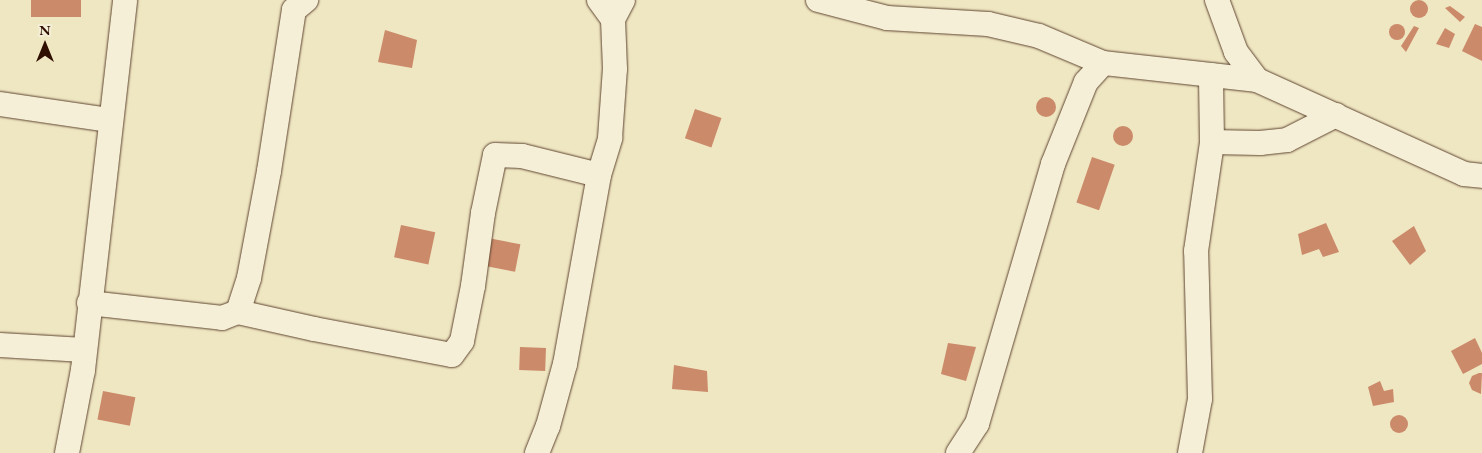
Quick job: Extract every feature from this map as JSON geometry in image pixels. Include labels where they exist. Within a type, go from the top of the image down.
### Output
[{"type":"street","points":[[66,453],[83,370],[125,0]]},
{"type":"street","points":[[238,312],[249,278],[269,171],[294,10],[306,0]]},
{"type":"street","points":[[537,453],[548,426],[565,364],[599,175],[610,138],[618,9],[599,0]]},
{"type":"street","points":[[818,0],[887,18],[988,24],[1039,36],[1103,63],[1257,80],[1464,174],[1482,176]]},
{"type":"street","points":[[1217,0],[1236,52],[1257,80]]},
{"type":"street","points":[[958,453],[977,424],[1053,164],[1086,82],[1103,63]]},
{"type":"street","points":[[1190,453],[1200,399],[1196,251],[1212,142],[1211,75]]},
{"type":"street","points":[[0,104],[110,120]]},
{"type":"street","points":[[1212,142],[1260,143],[1287,140],[1336,115]]},
{"type":"street","points":[[90,303],[222,318],[238,312],[314,329],[452,355],[462,341],[473,286],[483,213],[495,155],[522,156],[599,175]]},
{"type":"street","points":[[0,344],[84,350]]},
{"type":"building","points":[[31,0],[81,0],[81,17],[31,17]]},
{"type":"building","points":[[1419,0],[1425,3],[1428,9],[1425,15],[1419,18],[1413,15],[1410,9],[1413,3]]},
{"type":"building","points":[[1450,6],[1465,17],[1460,22],[1445,8]]},
{"type":"building","points":[[1397,24],[1403,26],[1405,32],[1403,38],[1397,40],[1391,38],[1389,32],[1391,26]]},
{"type":"building","points":[[1475,24],[1482,27],[1482,61],[1462,51]]},
{"type":"building","points":[[1414,26],[1419,28],[1406,52],[1401,46]]},
{"type":"building","points":[[1445,28],[1455,34],[1449,48],[1436,44]]},
{"type":"building","points":[[385,30],[417,40],[412,68],[378,62]]},
{"type":"building","points":[[1046,97],[1053,100],[1056,107],[1053,114],[1046,117],[1039,114],[1036,107],[1039,100]]},
{"type":"building","points":[[695,109],[721,118],[711,147],[685,138]]},
{"type":"building","points":[[1123,126],[1130,129],[1133,136],[1130,143],[1123,146],[1116,143],[1113,136],[1116,129]]},
{"type":"building","points":[[1092,157],[1115,165],[1099,210],[1076,202]]},
{"type":"building","points":[[1326,223],[1339,252],[1323,257],[1319,249],[1302,255],[1298,234]]},
{"type":"building","points":[[401,225],[435,232],[428,265],[394,257]]},
{"type":"building","points":[[1414,226],[1426,251],[1410,265],[1392,241]]},
{"type":"building","points":[[488,238],[520,244],[515,272],[483,265]]},
{"type":"building","points":[[1475,338],[1482,353],[1482,364],[1463,374],[1451,351]]},
{"type":"building","points":[[948,343],[976,347],[966,381],[941,374]]},
{"type":"building","points":[[520,347],[546,348],[545,371],[519,370]]},
{"type":"building","points":[[674,365],[707,371],[708,392],[672,389]]},
{"type":"building","points":[[1482,373],[1481,394],[1472,390],[1469,383],[1472,376]]},
{"type":"building","points":[[1380,381],[1384,391],[1393,389],[1394,402],[1373,406],[1368,387]]},
{"type":"building","points":[[103,391],[135,397],[130,426],[97,419]]},
{"type":"building","points":[[1395,415],[1403,415],[1408,420],[1406,431],[1395,433],[1390,428],[1390,420]]}]
